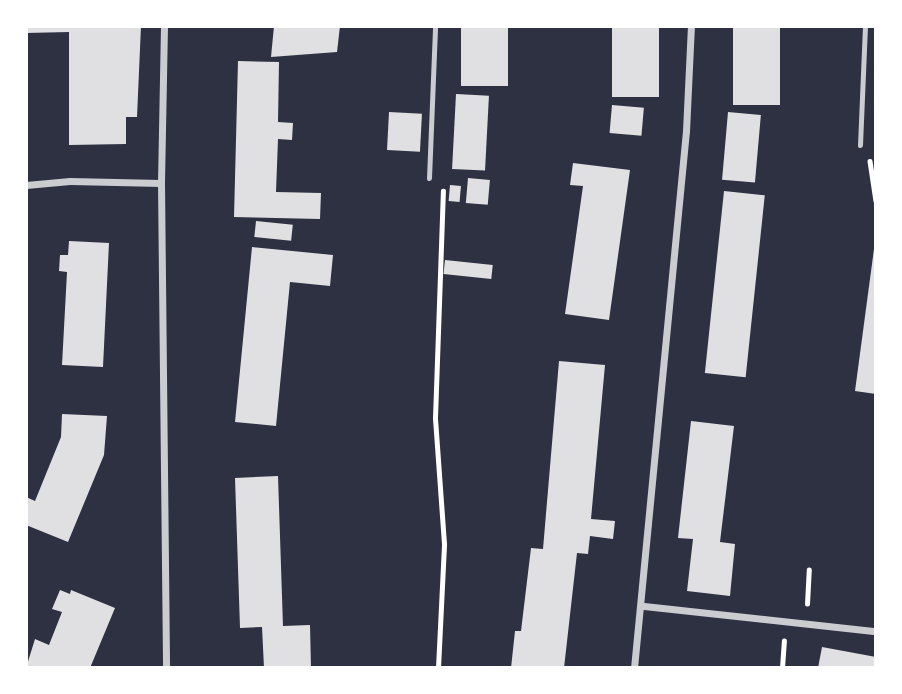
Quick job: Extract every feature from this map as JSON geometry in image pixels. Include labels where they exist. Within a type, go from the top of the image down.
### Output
[{"type":"street","points":[[164,26],[161,183],[166,668]]},
{"type":"street","points":[[634,668],[644,606],[686,131],[691,26]]},
{"type":"street","points":[[26,185],[70,181],[161,183]]},
{"type":"street","points":[[644,606],[876,631]]},
{"type":"lane","points":[[429,178],[435,26]]},
{"type":"lane","points":[[860,145],[866,26]]},
{"type":"path","points":[[860,145],[870,159],[876,201]]},
{"type":"path","points":[[429,178],[445,193],[438,249],[435,418],[444,544],[438,668]]},
{"type":"path","points":[[806,622],[809,570]]},
{"type":"path","points":[[782,668],[787,620]]},
{"type":"building","points":[[26,26],[141,26],[137,117],[126,117],[126,144],[69,145],[69,32],[26,33]]},
{"type":"building","points":[[274,26],[340,26],[337,52],[271,57]]},
{"type":"building","points":[[461,26],[508,26],[508,86],[461,86]]},
{"type":"building","points":[[612,26],[659,26],[659,97],[612,97]]},
{"type":"building","points":[[733,26],[780,26],[780,105],[733,105]]},
{"type":"building","points":[[238,61],[279,62],[278,122],[293,123],[292,140],[278,139],[276,192],[321,193],[320,219],[234,217]]},
{"type":"building","points":[[456,94],[489,96],[485,171],[452,169]]},
{"type":"building","points":[[612,105],[644,108],[641,136],[610,133]]},
{"type":"building","points":[[389,112],[422,114],[420,152],[387,150]]},
{"type":"building","points":[[728,112],[761,115],[755,183],[722,180]]},
{"type":"building","points":[[573,163],[630,170],[609,320],[565,314],[583,186],[570,185]]},
{"type":"building","points":[[468,178],[490,180],[488,205],[466,203]]},
{"type":"building","points":[[450,185],[461,186],[460,202],[449,201]]},
{"type":"building","points":[[724,191],[765,195],[746,377],[705,373]]},
{"type":"building","points":[[256,221],[293,225],[291,241],[254,237]]},
{"type":"building","points":[[876,234],[876,394],[855,391]]},
{"type":"building","points":[[69,241],[109,243],[103,367],[62,365],[67,272],[59,271],[60,255],[68,255]]},
{"type":"building","points":[[252,247],[333,255],[330,286],[290,282],[276,426],[235,422]]},
{"type":"building","points":[[445,260],[493,265],[491,279],[444,274]]},
{"type":"building","points":[[559,361],[605,365],[591,519],[615,521],[613,539],[590,536],[588,554],[577,553],[564,668],[511,668],[515,631],[521,631],[531,548],[543,549]]},
{"type":"building","points":[[62,414],[107,416],[104,455],[68,542],[26,525],[26,497],[35,501],[61,437]]},
{"type":"building","points":[[691,421],[734,426],[720,542],[735,544],[730,596],[687,591],[693,539],[678,538]]},
{"type":"building","points":[[278,476],[283,626],[310,625],[311,668],[264,668],[262,627],[240,628],[235,478]]},
{"type":"building","points":[[60,590],[70,594],[71,590],[115,608],[90,668],[26,668],[35,639],[49,645],[62,612],[52,609]]},
{"type":"building","points":[[822,647],[876,657],[876,668],[818,668]]}]
